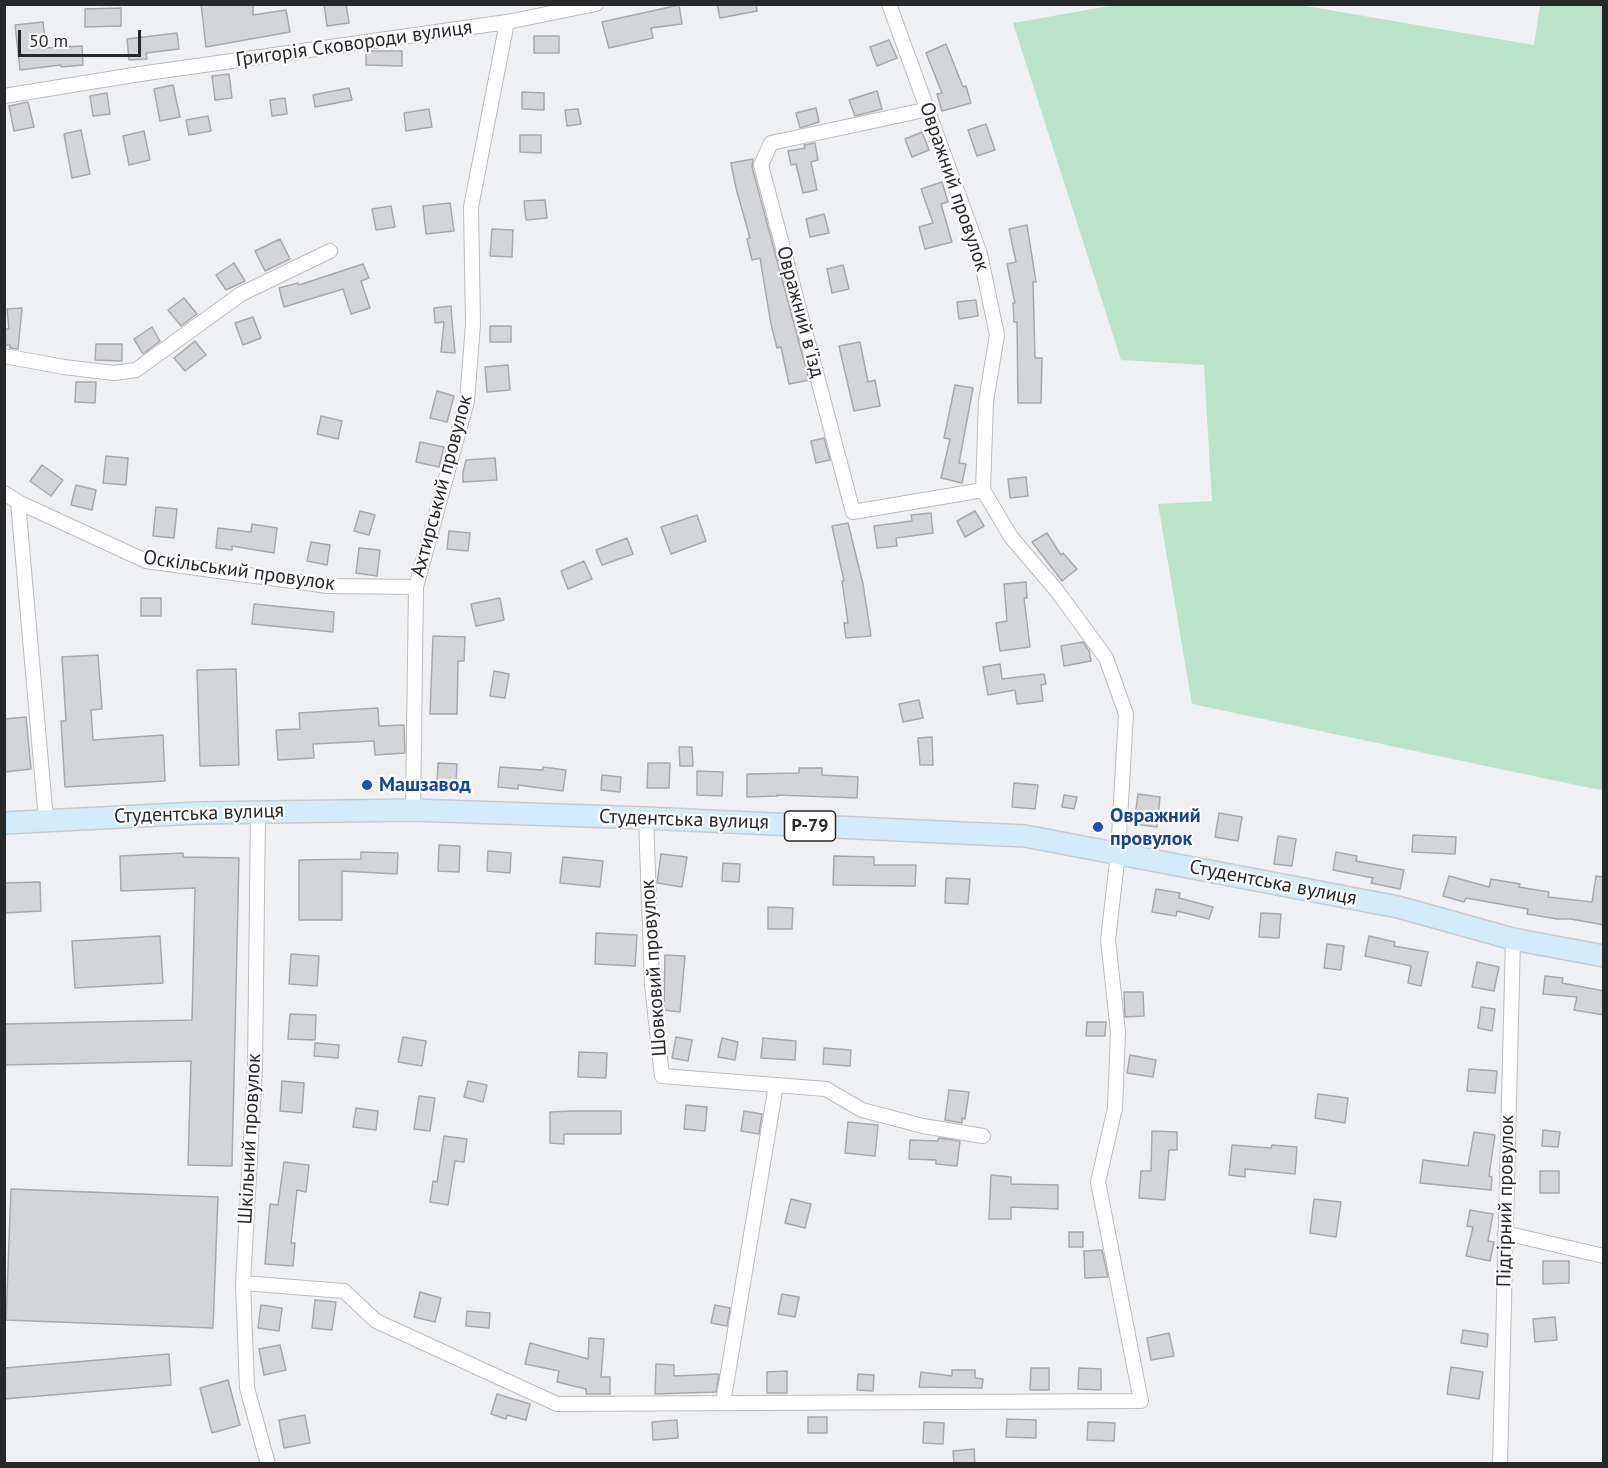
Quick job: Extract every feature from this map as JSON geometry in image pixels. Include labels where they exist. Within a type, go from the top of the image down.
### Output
[{"type":"main road","name":"Студентська вулиця","points":[[4,823],[198,813],[413,810],[646,818],[1025,836],[1398,907],[1513,939],[1604,956]]},
{"type":"street","name":"Григорія Сковороди вулиця","points":[[4,96],[140,74],[507,22],[596,4]]},
{"type":"street","name":"Овражний провулок","points":[[889,4],[980,254],[997,335],[986,401],[983,490]]},
{"type":"street","name":"Ахтирський провулок","points":[[413,810],[416,587],[467,401],[473,324],[471,207],[507,22]]},
{"type":"street","name":"Овражний в'їзд","points":[[928,110],[771,143],[760,165],[853,512],[983,490]]},
{"type":"street","points":[[4,356],[114,373],[136,370],[241,294],[330,251]]},
{"type":"street","points":[[243,1283],[344,1291],[376,1321],[557,1404],[1141,1401],[1098,1182],[1115,1108],[1118,1032],[1108,940],[1118,853],[1126,714],[1106,658],[1057,591],[1011,537],[983,490]]},
{"type":"street","name":"Оскільський провулок","points":[[4,493],[18,502],[146,561],[328,586],[416,587]]},
{"type":"street","points":[[18,502],[46,820]]},
{"type":"street","name":"Шкільний провулок","points":[[258,812],[255,1067],[243,1283],[247,1388],[268,1464]]},
{"type":"street","name":"Шовковий провулок","points":[[646,818],[652,985],[662,1076],[826,1089],[862,1110],[923,1126],[983,1136]]},
{"type":"street","name":"Підгірний провулок","points":[[1500,1464],[1513,939]]},
{"type":"street","points":[[723,1403],[776,1085]]},
{"type":"street","points":[[1505,1233],[1604,1256]]},
{"type":"green space","points":[[1294,4],[1534,45],[1540,5],[1603,5],[1603,790],[1192,704],[1158,504],[1212,501],[1204,365],[1121,360],[1013,23],[1115,5]]},
{"type":"building","points":[[201,4],[253,4],[253,15],[286,10],[290,32],[206,47]]},
{"type":"building","points":[[324,4],[346,4],[349,23],[327,26]]},
{"type":"building","points":[[717,4],[756,4],[757,11],[720,18]]},
{"type":"building","points":[[679,5],[682,24],[651,28],[653,38],[609,48],[602,22]]},
{"type":"building","points":[[121,8],[121,26],[85,27],[85,9]]},
{"type":"building","points":[[43,22],[46,48],[82,46],[83,65],[20,70],[15,25]]},
{"type":"building","points":[[177,33],[179,49],[146,53],[147,59],[129,60],[127,39]]},
{"type":"building","points":[[534,36],[559,36],[559,53],[534,53]]},
{"type":"building","points":[[889,40],[897,58],[877,66],[870,47]]},
{"type":"building","points":[[946,44],[963,87],[966,86],[971,103],[942,111],[937,94],[942,93],[926,53]]},
{"type":"building","points":[[366,51],[402,51],[402,66],[366,65]]},
{"type":"building","points":[[229,74],[232,98],[215,100],[212,76]]},
{"type":"building","points":[[173,85],[180,117],[160,121],[154,89]]},
{"type":"building","points":[[349,88],[352,100],[315,107],[313,95]]},
{"type":"building","points":[[877,91],[882,109],[855,116],[849,100]]},
{"type":"building","points":[[522,92],[544,93],[544,110],[522,109]]},
{"type":"building","points":[[107,93],[110,114],[93,116],[90,96]]},
{"type":"building","points":[[285,98],[287,114],[272,116],[270,100]]},
{"type":"building","points":[[28,102],[34,127],[14,131],[9,106]]},
{"type":"building","points":[[816,108],[819,122],[800,128],[796,113]]},
{"type":"building","points":[[429,109],[432,127],[406,131],[404,113]]},
{"type":"building","points":[[578,109],[581,124],[567,126],[565,110]]},
{"type":"building","points":[[208,116],[211,131],[189,135],[186,120]]},
{"type":"building","points":[[986,124],[995,150],[977,156],[968,130]]},
{"type":"building","points":[[81,130],[90,174],[72,178],[64,134]]},
{"type":"building","points":[[144,131],[150,160],[129,165],[123,136]]},
{"type":"building","points":[[922,132],[929,150],[912,157],[905,139]]},
{"type":"building","points":[[520,135],[541,135],[541,153],[520,152]]},
{"type":"building","points":[[815,143],[818,160],[811,162],[817,190],[803,193],[796,164],[791,165],[788,151],[805,148],[804,145]]},
{"type":"building","points":[[753,159],[752,167],[809,380],[789,384],[781,347],[777,348],[771,324],[760,258],[752,260],[747,239],[750,238],[731,163]]},
{"type":"building","points":[[942,182],[948,202],[941,204],[952,242],[925,249],[919,227],[933,223],[921,189]]},
{"type":"building","points":[[545,200],[547,218],[526,220],[524,201]]},
{"type":"building","points":[[450,203],[454,231],[426,234],[423,206]]},
{"type":"building","points":[[391,206],[395,227],[376,230],[372,209]]},
{"type":"building","points":[[824,214],[829,233],[810,237],[806,219]]},
{"type":"building","points":[[1027,225],[1036,282],[1033,282],[1035,358],[1042,358],[1041,403],[1018,403],[1017,322],[1014,322],[1013,303],[1015,303],[1007,264],[1016,262],[1009,229]]},
{"type":"building","points":[[492,229],[513,230],[512,257],[490,256]]},
{"type":"building","points":[[280,239],[290,259],[265,271],[255,251]]},
{"type":"building","points":[[234,263],[245,281],[226,290],[216,275]]},
{"type":"building","points":[[363,264],[369,278],[361,281],[370,308],[351,314],[343,289],[284,307],[279,288],[298,283],[299,285]]},
{"type":"building","points":[[843,265],[849,289],[832,293],[827,269]]},
{"type":"building","points":[[184,298],[197,314],[181,326],[168,310]]},
{"type":"building","points":[[976,300],[978,316],[959,319],[957,302]]},
{"type":"building","points":[[451,306],[455,353],[441,352],[444,322],[435,323],[434,308]]},
{"type":"building","points":[[22,308],[18,349],[10,348],[10,345],[4,345],[4,329],[9,329],[7,309]]},
{"type":"building","points":[[253,317],[261,338],[243,345],[235,323]]},
{"type":"building","points":[[490,326],[511,326],[511,342],[490,342]]},
{"type":"building","points":[[152,327],[160,341],[143,354],[134,339]]},
{"type":"building","points":[[195,341],[206,355],[185,371],[174,358]]},
{"type":"building","points":[[860,342],[868,382],[875,380],[880,406],[854,411],[839,346]]},
{"type":"building","points":[[96,344],[122,344],[122,361],[95,360]]},
{"type":"building","points":[[508,365],[510,390],[487,392],[485,367]]},
{"type":"building","points":[[76,382],[96,382],[95,403],[75,402]]},
{"type":"building","points":[[955,385],[973,388],[959,463],[966,464],[962,483],[941,478],[950,439],[944,438]]},
{"type":"building","points":[[437,391],[454,396],[447,422],[430,418]]},
{"type":"building","points":[[321,416],[342,421],[338,439],[317,434]]},
{"type":"building","points":[[824,438],[830,460],[816,463],[811,441]]},
{"type":"building","points":[[420,442],[444,447],[439,467],[416,462]]},
{"type":"building","points":[[106,456],[128,458],[126,485],[103,483]]},
{"type":"building","points":[[495,458],[497,480],[463,482],[466,460]]},
{"type":"building","points":[[42,465],[63,480],[51,496],[30,481]]},
{"type":"building","points":[[1026,477],[1028,496],[1010,498],[1008,479]]},
{"type":"building","points":[[76,485],[96,490],[92,510],[71,505]]},
{"type":"building","points":[[156,507],[177,509],[174,538],[153,536]]},
{"type":"building","points":[[360,511],[375,515],[369,535],[354,531]]},
{"type":"building","points":[[975,511],[984,526],[965,537],[957,521]]},
{"type":"building","points":[[931,513],[933,533],[896,538],[897,546],[877,548],[874,526],[912,521],[911,515]]},
{"type":"building","points":[[697,515],[706,541],[671,554],[661,527]]},
{"type":"building","points":[[848,523],[863,584],[871,636],[846,638],[844,623],[848,623],[842,581],[844,581],[832,526]]},
{"type":"building","points":[[252,524],[277,528],[274,553],[232,546],[232,550],[216,548],[218,528],[251,532]]},
{"type":"building","points":[[449,531],[470,533],[468,551],[447,549]]},
{"type":"building","points":[[1047,533],[1061,555],[1063,553],[1077,569],[1062,581],[1032,542]]},
{"type":"building","points":[[627,538],[633,554],[602,565],[596,550]]},
{"type":"building","points":[[311,542],[330,545],[327,565],[307,561]]},
{"type":"building","points":[[359,548],[380,550],[377,576],[356,573]]},
{"type":"building","points":[[584,561],[592,579],[568,589],[561,571]]},
{"type":"building","points":[[1026,582],[1027,598],[1024,598],[1030,647],[1000,651],[996,623],[1007,621],[1004,584]]},
{"type":"building","points":[[141,598],[161,598],[161,616],[141,616]]},
{"type":"building","points":[[500,598],[504,620],[476,626],[471,604]]},
{"type":"building","points":[[254,604],[334,612],[333,632],[252,624]]},
{"type":"building","points":[[433,636],[465,637],[464,661],[458,661],[457,714],[430,714]]},
{"type":"building","points":[[1083,642],[1089,651],[1091,661],[1064,666],[1061,646]]},
{"type":"building","points":[[98,655],[102,709],[91,710],[93,740],[163,735],[165,781],[65,787],[61,721],[66,721],[62,657]]},
{"type":"building","points":[[1000,664],[1002,679],[1044,674],[1046,684],[1041,685],[1043,701],[1017,704],[1015,690],[988,695],[983,667]]},
{"type":"building","points":[[236,669],[239,765],[200,766],[197,670]]},
{"type":"building","points":[[494,671],[509,674],[505,698],[490,696]]},
{"type":"building","points":[[919,700],[923,718],[903,722],[899,704]]},
{"type":"building","points":[[378,708],[379,726],[404,725],[405,753],[375,755],[374,741],[313,744],[314,758],[278,760],[276,730],[300,729],[299,713]]},
{"type":"building","points":[[26,717],[31,769],[4,772],[4,719]]},
{"type":"building","points":[[932,737],[933,765],[920,765],[918,738]]},
{"type":"building","points":[[679,747],[692,747],[693,766],[680,766]]},
{"type":"building","points":[[438,763],[457,764],[456,784],[437,783]]},
{"type":"building","points":[[648,763],[670,763],[669,788],[647,788]]},
{"type":"building","points":[[500,767],[543,770],[543,767],[566,770],[563,791],[518,785],[518,789],[498,787]]},
{"type":"building","points":[[799,768],[822,768],[822,775],[858,777],[857,798],[777,795],[747,797],[747,774],[799,773]]},
{"type":"building","points":[[697,771],[723,772],[722,796],[697,795]]},
{"type":"building","points":[[602,775],[621,777],[620,792],[601,790]]},
{"type":"building","points":[[1014,783],[1038,785],[1035,809],[1012,807]]},
{"type":"building","points":[[1138,794],[1160,797],[1157,827],[1134,824]]},
{"type":"building","points":[[1064,795],[1077,797],[1074,809],[1062,807]]},
{"type":"building","points":[[1219,813],[1242,817],[1238,841],[1215,837]]},
{"type":"building","points":[[1413,835],[1456,837],[1455,854],[1412,852]]},
{"type":"building","points":[[1278,836],[1296,839],[1292,866],[1274,864]]},
{"type":"building","points":[[439,845],[460,846],[459,872],[438,871]]},
{"type":"building","points":[[488,851],[511,853],[510,873],[487,871]]},
{"type":"building","points":[[361,852],[398,853],[397,874],[342,871],[342,920],[299,920],[299,860],[361,859]]},
{"type":"building","points":[[1336,852],[1357,856],[1356,861],[1404,870],[1400,889],[1371,883],[1373,878],[1333,870]]},
{"type":"building","points":[[183,853],[183,857],[239,858],[232,1166],[188,1165],[191,1061],[4,1065],[4,1024],[192,1020],[195,888],[121,891],[120,856]]},
{"type":"building","points":[[661,854],[687,857],[682,887],[657,883]]},
{"type":"building","points":[[834,856],[874,857],[874,865],[916,865],[915,886],[833,885]]},
{"type":"building","points":[[563,857],[603,861],[600,887],[560,883]]},
{"type":"building","points":[[723,863],[740,864],[739,882],[722,881]]},
{"type":"building","points":[[1449,876],[1489,887],[1491,879],[1520,884],[1519,887],[1549,892],[1548,897],[1592,902],[1596,876],[1604,877],[1604,925],[1527,914],[1528,909],[1466,898],[1464,902],[1443,896]]},
{"type":"building","points":[[946,878],[970,879],[968,904],[945,903]]},
{"type":"building","points":[[40,882],[41,911],[4,913],[4,883]]},
{"type":"building","points":[[1156,889],[1180,893],[1179,898],[1213,907],[1209,919],[1177,911],[1176,916],[1152,912]]},
{"type":"building","points":[[768,907],[793,908],[792,929],[768,929]]},
{"type":"building","points":[[1261,913],[1281,914],[1279,938],[1259,937]]},
{"type":"building","points":[[596,933],[637,935],[635,966],[595,964]]},
{"type":"building","points":[[160,936],[163,983],[75,988],[72,941]]},
{"type":"building","points":[[1369,936],[1395,942],[1394,946],[1428,952],[1421,986],[1408,983],[1411,966],[1365,956]]},
{"type":"building","points":[[1327,944],[1344,946],[1341,970],[1324,968]]},
{"type":"building","points":[[291,954],[319,956],[317,986],[289,984]]},
{"type":"building","points":[[665,955],[685,956],[680,1012],[664,1010]]},
{"type":"building","points":[[1477,962],[1499,967],[1494,991],[1472,987]]},
{"type":"building","points":[[1545,976],[1563,978],[1562,983],[1604,991],[1604,1015],[1574,1010],[1577,997],[1543,994]]},
{"type":"building","points":[[1124,992],[1143,992],[1144,1016],[1125,1017]]},
{"type":"building","points":[[1481,1007],[1495,1009],[1492,1031],[1478,1028]]},
{"type":"building","points":[[290,1014],[316,1015],[315,1040],[288,1039]]},
{"type":"building","points":[[1087,1022],[1106,1022],[1105,1036],[1086,1036]]},
{"type":"building","points":[[403,1037],[426,1041],[422,1066],[398,1062]]},
{"type":"building","points":[[676,1037],[692,1040],[688,1061],[672,1058]]},
{"type":"building","points":[[722,1038],[738,1042],[735,1060],[718,1057]]},
{"type":"building","points":[[763,1038],[796,1041],[795,1060],[761,1058]]},
{"type":"building","points":[[315,1043],[339,1045],[338,1058],[314,1056]]},
{"type":"building","points":[[824,1048],[851,1050],[850,1066],[823,1064]]},
{"type":"building","points":[[579,1052],[607,1053],[606,1078],[578,1077]]},
{"type":"building","points":[[1130,1055],[1156,1060],[1153,1077],[1127,1073]]},
{"type":"building","points":[[1469,1069],[1497,1071],[1495,1093],[1467,1091]]},
{"type":"building","points":[[282,1081],[304,1083],[302,1113],[280,1111]]},
{"type":"building","points":[[468,1081],[487,1085],[483,1102],[464,1097]]},
{"type":"building","points":[[949,1090],[969,1092],[965,1119],[962,1118],[962,1123],[945,1120]]},
{"type":"building","points":[[1318,1094],[1348,1098],[1345,1123],[1315,1118]]},
{"type":"building","points":[[419,1096],[435,1098],[430,1131],[414,1129]]},
{"type":"building","points":[[686,1105],[707,1107],[705,1131],[684,1129]]},
{"type":"building","points":[[356,1108],[378,1111],[376,1130],[353,1127]]},
{"type":"building","points":[[621,1111],[621,1134],[564,1134],[564,1144],[550,1143],[550,1112]]},
{"type":"building","points":[[744,1111],[762,1114],[759,1134],[741,1131]]},
{"type":"building","points":[[848,1122],[878,1125],[875,1156],[845,1153]]},
{"type":"building","points":[[1543,1130],[1560,1132],[1558,1147],[1542,1146]]},
{"type":"building","points":[[1152,1131],[1177,1132],[1177,1150],[1169,1150],[1165,1200],[1139,1198],[1141,1171],[1151,1171]]},
{"type":"building","points":[[1474,1132],[1495,1135],[1489,1176],[1492,1177],[1491,1190],[1420,1183],[1423,1160],[1468,1166]]},
{"type":"building","points":[[444,1136],[467,1139],[464,1162],[455,1161],[448,1205],[430,1202],[433,1181],[437,1182]]},
{"type":"building","points":[[939,1138],[960,1141],[957,1166],[936,1164],[936,1160],[909,1159],[910,1140],[938,1141]]},
{"type":"building","points":[[1232,1145],[1297,1147],[1295,1174],[1245,1169],[1245,1177],[1229,1175]]},
{"type":"building","points":[[284,1162],[309,1165],[306,1192],[297,1190],[291,1243],[295,1243],[293,1266],[265,1264],[270,1204],[278,1205]]},
{"type":"building","points":[[1540,1171],[1559,1171],[1559,1193],[1540,1193]]},
{"type":"building","points":[[991,1175],[1011,1177],[1011,1184],[1058,1185],[1058,1209],[1011,1207],[1011,1219],[989,1219]]},
{"type":"building","points":[[11,1189],[218,1197],[213,1328],[6,1320]]},
{"type":"building","points":[[791,1199],[811,1204],[805,1228],[785,1223]]},
{"type":"building","points":[[1314,1199],[1341,1202],[1336,1237],[1310,1233]]},
{"type":"building","points":[[1470,1210],[1493,1214],[1488,1241],[1494,1242],[1490,1261],[1466,1256],[1473,1227],[1467,1226]]},
{"type":"building","points":[[1069,1232],[1083,1232],[1083,1247],[1069,1247]]},
{"type":"building","points":[[1102,1250],[1108,1277],[1085,1278],[1084,1251]]},
{"type":"building","points":[[1543,1261],[1569,1261],[1569,1283],[1543,1284]]},
{"type":"building","points":[[420,1292],[441,1298],[435,1322],[414,1317]]},
{"type":"building","points":[[782,1294],[799,1297],[795,1317],[778,1314]]},
{"type":"building","points":[[315,1300],[336,1302],[332,1330],[312,1328]]},
{"type":"building","points":[[261,1305],[282,1308],[279,1331],[258,1328]]},
{"type":"building","points":[[715,1305],[730,1308],[727,1326],[711,1323]]},
{"type":"building","points":[[467,1311],[490,1313],[489,1328],[466,1326]]},
{"type":"building","points":[[1555,1317],[1557,1340],[1535,1342],[1533,1319]]},
{"type":"building","points":[[1463,1330],[1488,1334],[1487,1347],[1461,1343]]},
{"type":"building","points":[[1169,1333],[1174,1356],[1151,1360],[1147,1338]]},
{"type":"building","points":[[589,1338],[604,1339],[601,1377],[610,1377],[610,1394],[586,1394],[586,1389],[557,1382],[559,1371],[525,1364],[530,1343],[588,1359]]},
{"type":"building","points":[[280,1345],[286,1370],[264,1375],[259,1349]]},
{"type":"building","points":[[169,1354],[171,1385],[4,1399],[4,1368]]},
{"type":"building","points":[[656,1364],[674,1365],[674,1376],[719,1374],[716,1392],[655,1394]]},
{"type":"building","points":[[1451,1367],[1483,1372],[1479,1399],[1447,1394]]},
{"type":"building","points":[[1031,1368],[1049,1368],[1049,1390],[1030,1390]]},
{"type":"building","points":[[1079,1368],[1101,1369],[1101,1390],[1078,1389]]},
{"type":"building","points":[[952,1370],[975,1370],[975,1378],[983,1379],[982,1388],[919,1387],[921,1372],[952,1376]]},
{"type":"building","points":[[787,1371],[787,1393],[767,1393],[767,1372]]},
{"type":"building","points":[[858,1374],[874,1375],[873,1391],[857,1390]]},
{"type":"building","points":[[228,1380],[240,1425],[212,1433],[200,1388]]},
{"type":"building","points":[[497,1394],[530,1404],[526,1420],[507,1415],[506,1419],[491,1414]]},
{"type":"building","points":[[305,1415],[310,1443],[284,1448],[279,1420]]},
{"type":"building","points":[[808,1417],[827,1417],[827,1433],[808,1433]]},
{"type":"building","points":[[1007,1419],[1036,1420],[1036,1438],[1006,1437]]},
{"type":"building","points":[[677,1420],[678,1438],[653,1440],[652,1422]]},
{"type":"building","points":[[924,1422],[944,1423],[943,1444],[923,1443]]},
{"type":"building","points":[[1088,1422],[1115,1423],[1114,1441],[1087,1440]]},
{"type":"building","points":[[974,1449],[975,1464],[954,1464],[953,1451]]},
{"type":"place","name":"Машзавод","points":[[367,785]]},
{"type":"place","name":"Овражний провулок","points":[[1098,827]]}]
